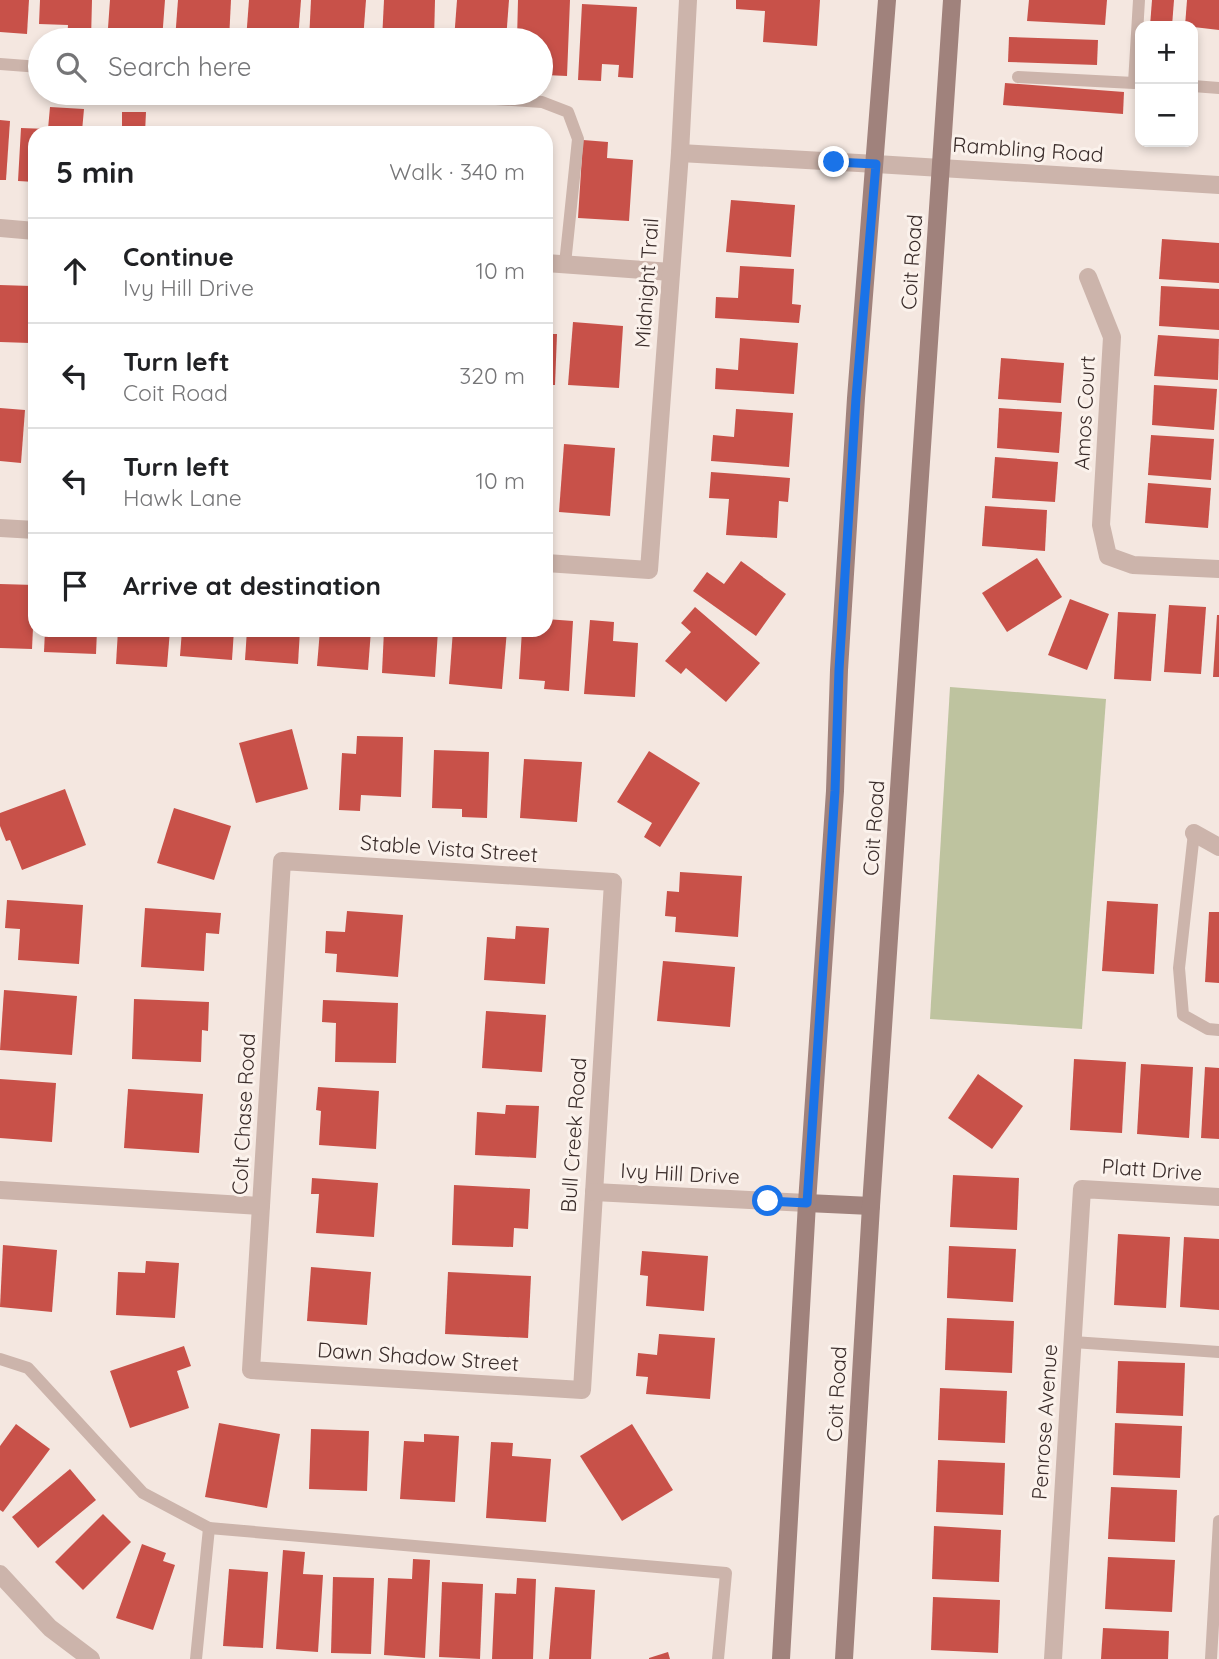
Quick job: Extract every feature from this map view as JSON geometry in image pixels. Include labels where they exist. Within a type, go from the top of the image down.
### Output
[{"type":"main road","name":"Coit Road","points":[[781,1659],[807,1203],[835,791],[839,670],[856,398],[887,0]]},
{"type":"main road","name":"Coit Road","points":[[844,1659],[871,1206],[952,0]]},
{"type":"main road","points":[[807,1203],[871,1206]]},
{"type":"street","name":"Midnight Trail","points":[[553,563],[649,570],[680,153],[688,0]]},
{"type":"street","name":"Rambling Road","points":[[680,153],[1219,185]]},
{"type":"street","points":[[0,228],[28,230]]},
{"type":"street","points":[[553,263],[671,272]]},
{"type":"street","name":"Amos Court","points":[[1088,277],[1112,337],[1101,525],[1108,556],[1133,565],[1219,569]]},
{"type":"street","points":[[0,528],[28,530]]},
{"type":"street","points":[[1194,833],[1219,847]]},
{"type":"street","name":"Stable Vista Street","points":[[282,861],[613,882]]},
{"type":"street","name":"Colt Chase Road","points":[[251,1370],[282,861]]},
{"type":"street","name":"Bull Creek Road","points":[[582,1390],[613,882]]},
{"type":"street","name":"Platt Drive","points":[[1082,1189],[1219,1197]]},
{"type":"street","name":"Penrose Avenue","points":[[1053,1659],[1082,1189]]},
{"type":"street","points":[[0,1190],[261,1206]]},
{"type":"street","name":"Ivy Hill Drive","points":[[594,1192],[807,1203]]},
{"type":"street","name":"Dawn Shadow Street","points":[[251,1370],[582,1390]]},
{"type":"street","points":[[0,1574],[50,1628],[91,1659]]},
{"type":"lane","points":[[1138,21],[1139,0]]},
{"type":"lane","points":[[0,64],[28,66]]},
{"type":"lane","points":[[1018,77],[1135,83]]},
{"type":"lane","points":[[1198,86],[1219,88]]},
{"type":"lane","points":[[550,105],[568,112],[578,139],[565,264]]},
{"type":"lane","points":[[1194,833],[1179,968],[1183,1015],[1208,1029],[1219,1030]]},
{"type":"lane","points":[[1073,1342],[1219,1352]]},
{"type":"lane","points":[[0,1359],[28,1368],[143,1493],[209,1528],[726,1573],[718,1659]]},
{"type":"lane","points":[[1211,1659],[1219,1521]]},
{"type":"lane","points":[[195,1659],[209,1528]]},
{"type":"green space","points":[[950,687],[1106,699],[1082,1029],[930,1019]]},
{"type":"building","points":[[0,0],[29,0],[27,34],[0,32]]},
{"type":"building","points":[[40,0],[92,0],[91,28],[39,24]]},
{"type":"building","points":[[110,0],[165,0],[163,28],[108,28]]},
{"type":"building","points":[[178,0],[231,0],[230,28],[176,28]]},
{"type":"building","points":[[249,0],[301,0],[299,28],[247,28]]},
{"type":"building","points":[[311,0],[366,0],[364,28],[310,28]]},
{"type":"building","points":[[384,0],[435,0],[434,28],[383,28]]},
{"type":"building","points":[[457,0],[509,0],[507,28],[455,28]]},
{"type":"building","points":[[518,0],[570,0],[567,76],[553,75],[553,28],[517,28]]},
{"type":"building","points":[[736,0],[820,0],[817,46],[763,42],[765,11],[736,9]]},
{"type":"building","points":[[1029,0],[1107,0],[1105,25],[1027,21]]},
{"type":"building","points":[[1152,0],[1174,0],[1172,21],[1150,21]]},
{"type":"building","points":[[1187,0],[1219,0],[1219,30],[1198,28],[1198,21],[1185,21]]},
{"type":"building","points":[[582,4],[637,7],[633,78],[618,77],[619,65],[602,64],[601,81],[578,80]]},
{"type":"building","points":[[1009,37],[1098,40],[1097,65],[1008,62]]},
{"type":"building","points":[[1005,83],[1124,92],[1123,114],[1003,105]]},
{"type":"building","points":[[50,107],[84,109],[82,126],[48,126]]},
{"type":"building","points":[[122,112],[146,112],[145,126],[122,126]]},
{"type":"building","points":[[0,120],[10,121],[6,180],[0,180]]},
{"type":"building","points":[[21,128],[28,128],[28,182],[18,181]]},
{"type":"building","points":[[583,140],[608,142],[607,158],[633,160],[629,221],[578,218]]},
{"type":"building","points":[[731,200],[795,205],[791,257],[726,252]]},
{"type":"building","points":[[1162,239],[1219,243],[1219,283],[1159,279]]},
{"type":"building","points":[[740,266],[794,269],[792,304],[801,305],[799,323],[715,318],[716,297],[738,298]]},
{"type":"building","points":[[0,285],[28,286],[28,343],[0,342]]},
{"type":"building","points":[[1161,286],[1219,289],[1219,330],[1159,326]]},
{"type":"building","points":[[573,322],[623,326],[619,388],[568,385]]},
{"type":"building","points":[[553,334],[557,334],[555,385]]},
{"type":"building","points":[[1158,335],[1219,339],[1218,380],[1154,376]]},
{"type":"building","points":[[740,338],[798,343],[794,394],[715,389],[716,368],[738,370]]},
{"type":"building","points":[[1001,358],[1064,363],[1061,403],[998,399]]},
{"type":"building","points":[[1154,385],[1217,389],[1214,430],[1152,425]]},
{"type":"building","points":[[0,408],[25,410],[21,463],[0,461]]},
{"type":"building","points":[[999,408],[1062,412],[1059,453],[997,448]]},
{"type":"building","points":[[736,409],[793,413],[789,467],[711,461],[713,435],[734,437]]},
{"type":"building","points":[[1151,435],[1214,439],[1211,480],[1148,475]]},
{"type":"building","points":[[564,444],[615,448],[610,516],[559,512]]},
{"type":"building","points":[[995,457],[1058,462],[1055,502],[992,498]]},
{"type":"building","points":[[711,472],[790,478],[788,502],[779,501],[777,538],[726,535],[729,499],[709,498]]},
{"type":"building","points":[[1148,483],[1211,488],[1208,528],[1145,523]]},
{"type":"building","points":[[985,506],[1047,510],[1045,551],[982,546]]},
{"type":"building","points":[[1037,558],[1062,597],[1007,632],[982,593]]},
{"type":"building","points":[[741,561],[786,594],[756,636],[693,591],[707,572],[724,584]]},
{"type":"building","points":[[0,584],[28,585],[28,637],[33,637],[32,649],[0,648]]},
{"type":"building","points":[[1070,599],[1109,614],[1087,670],[1048,655]]},
{"type":"building","points":[[1169,605],[1206,607],[1201,674],[1164,672]]},
{"type":"building","points":[[695,607],[760,663],[726,702],[686,668],[681,674],[665,661],[691,632],[681,623]]},
{"type":"building","points":[[1118,612],[1156,614],[1151,681],[1114,679]]},
{"type":"building","points":[[1217,615],[1219,677],[1213,677]]},
{"type":"building","points":[[553,620],[573,621],[569,691],[544,689],[545,681],[519,679],[522,637],[553,637]]},
{"type":"building","points":[[590,620],[614,622],[613,641],[638,643],[635,697],[584,694]]},
{"type":"building","points":[[45,637],[97,637],[96,654],[44,652]]},
{"type":"building","points":[[118,637],[169,637],[167,667],[116,664]]},
{"type":"building","points":[[181,637],[234,637],[232,660],[180,656]]},
{"type":"building","points":[[247,637],[300,637],[298,664],[245,660]]},
{"type":"building","points":[[319,637],[370,637],[368,670],[317,666]]},
{"type":"building","points":[[384,637],[438,637],[435,677],[382,673]]},
{"type":"building","points":[[452,637],[506,637],[502,689],[449,684]]},
{"type":"building","points":[[292,729],[308,789],[256,803],[239,743]]},
{"type":"building","points":[[357,736],[403,737],[401,797],[361,795],[360,811],[339,810],[342,753],[356,754]]},
{"type":"building","points":[[434,750],[489,752],[487,818],[462,817],[462,809],[432,808]]},
{"type":"building","points":[[649,751],[700,783],[660,847],[644,837],[652,823],[617,802]]},
{"type":"building","points":[[524,759],[582,762],[577,822],[520,818]]},
{"type":"building","points":[[65,789],[86,845],[22,870],[10,840],[6,841],[0,826],[0,813]]},
{"type":"building","points":[[174,808],[231,826],[214,880],[157,863]]},
{"type":"building","points":[[680,872],[742,876],[738,937],[675,932],[676,917],[665,916],[667,891],[679,892]]},
{"type":"building","points":[[7,900],[83,905],[79,964],[18,960],[20,929],[5,928]]},
{"type":"building","points":[[1107,901],[1158,904],[1154,974],[1102,971]]},
{"type":"building","points":[[145,908],[221,913],[219,934],[206,933],[204,971],[141,967]]},
{"type":"building","points":[[347,911],[403,915],[398,977],[336,972],[337,954],[325,953],[326,931],[345,932]]},
{"type":"building","points":[[1209,912],[1219,912],[1219,983],[1205,982]]},
{"type":"building","points":[[516,926],[549,928],[545,984],[484,980],[487,937],[515,939]]},
{"type":"building","points":[[663,961],[735,967],[730,1027],[657,1021]]},
{"type":"building","points":[[4,990],[77,996],[72,1055],[0,1050]]},
{"type":"building","points":[[134,999],[209,1002],[208,1031],[202,1030],[201,1062],[132,1059]]},
{"type":"building","points":[[323,1000],[398,1003],[396,1063],[335,1062],[336,1023],[322,1022]]},
{"type":"building","points":[[486,1011],[546,1015],[542,1072],[482,1068]]},
{"type":"building","points":[[1074,1059],[1126,1062],[1122,1133],[1070,1130]]},
{"type":"building","points":[[1141,1064],[1193,1067],[1189,1138],[1137,1134]]},
{"type":"building","points":[[1205,1067],[1219,1068],[1219,1139],[1201,1138]]},
{"type":"building","points":[[978,1074],[1023,1106],[992,1149],[948,1118]]},
{"type":"building","points":[[0,1079],[56,1083],[52,1142],[0,1138]]},
{"type":"building","points":[[318,1087],[379,1091],[376,1149],[319,1145],[321,1111],[316,1110]]},
{"type":"building","points":[[128,1089],[203,1094],[199,1153],[124,1148]]},
{"type":"building","points":[[506,1105],[539,1106],[536,1158],[475,1155],[477,1112],[505,1114]]},
{"type":"building","points":[[953,1175],[1019,1178],[1017,1230],[950,1227]]},
{"type":"building","points":[[312,1178],[378,1183],[374,1237],[316,1233],[319,1194],[311,1194]]},
{"type":"building","points":[[454,1185],[530,1189],[528,1229],[514,1228],[513,1247],[452,1245]]},
{"type":"building","points":[[1118,1234],[1170,1237],[1166,1308],[1114,1305]]},
{"type":"building","points":[[1184,1237],[1219,1239],[1219,1310],[1180,1307]]},
{"type":"building","points":[[3,1245],[57,1250],[52,1312],[0,1307]]},
{"type":"building","points":[[949,1246],[1016,1249],[1013,1302],[947,1298]]},
{"type":"building","points":[[642,1251],[708,1256],[704,1311],[646,1306],[648,1276],[640,1275]]},
{"type":"building","points":[[146,1261],[179,1263],[175,1318],[116,1315],[118,1272],[145,1273]]},
{"type":"building","points":[[311,1267],[371,1272],[367,1325],[307,1321]]},
{"type":"building","points":[[448,1272],[531,1276],[528,1338],[445,1334]]},
{"type":"building","points":[[947,1318],[1014,1321],[1012,1373],[945,1370]]},
{"type":"building","points":[[659,1334],[715,1338],[710,1399],[646,1394],[648,1377],[636,1376],[638,1353],[657,1355]]},
{"type":"building","points":[[184,1346],[191,1366],[177,1371],[189,1408],[130,1428],[110,1371]]},
{"type":"building","points":[[1118,1361],[1185,1363],[1183,1416],[1116,1413]]},
{"type":"building","points":[[940,1388],[1007,1391],[1005,1443],[938,1440]]},
{"type":"building","points":[[219,1423],[280,1434],[267,1508],[205,1497]]},
{"type":"building","points":[[1115,1423],[1182,1426],[1180,1478],[1113,1475]]},
{"type":"building","points":[[16,1424],[50,1449],[3,1512],[0,1510],[0,1446]]},
{"type":"building","points":[[632,1424],[673,1490],[622,1521],[580,1456]]},
{"type":"building","points":[[311,1429],[369,1431],[367,1491],[309,1489]]},
{"type":"building","points":[[424,1434],[459,1436],[455,1502],[400,1499],[404,1441],[424,1442]]},
{"type":"building","points":[[491,1442],[513,1443],[512,1456],[551,1459],[546,1522],[486,1518]]},
{"type":"building","points":[[938,1460],[1005,1463],[1003,1515],[936,1512]]},
{"type":"building","points":[[70,1469],[96,1500],[38,1548],[12,1517]]},
{"type":"building","points":[[1111,1487],[1177,1490],[1175,1542],[1108,1539]]},
{"type":"building","points":[[103,1514],[131,1542],[83,1590],[55,1562]]},
{"type":"building","points":[[934,1526],[1001,1530],[999,1582],[932,1579]]},
{"type":"building","points":[[142,1544],[166,1553],[163,1561],[175,1565],[153,1630],[116,1618]]},
{"type":"building","points":[[283,1550],[305,1552],[303,1574],[323,1575],[318,1652],[276,1649]]},
{"type":"building","points":[[1108,1557],[1175,1560],[1172,1612],[1105,1609]]},
{"type":"building","points":[[413,1559],[430,1560],[425,1658],[384,1655],[388,1578],[412,1579]]},
{"type":"building","points":[[229,1569],[268,1572],[263,1648],[223,1646]]},
{"type":"building","points":[[333,1577],[374,1578],[371,1654],[331,1653]]},
{"type":"building","points":[[517,1578],[536,1579],[533,1659],[492,1659],[495,1593],[516,1594]]},
{"type":"building","points":[[442,1582],[483,1584],[480,1659],[439,1657]]},
{"type":"building","points":[[555,1587],[595,1590],[591,1659],[549,1659]]},
{"type":"building","points":[[933,1597],[1000,1600],[998,1653],[931,1650]]},
{"type":"building","points":[[1103,1628],[1169,1631],[1168,1659],[1101,1659]]},
{"type":"building","points":[[668,1652],[670,1659],[649,1659],[649,1658]]},
{"type":"route","points":[[768,1201],[807,1203],[835,791],[839,670],[856,398],[876,164],[834,162]]}]
